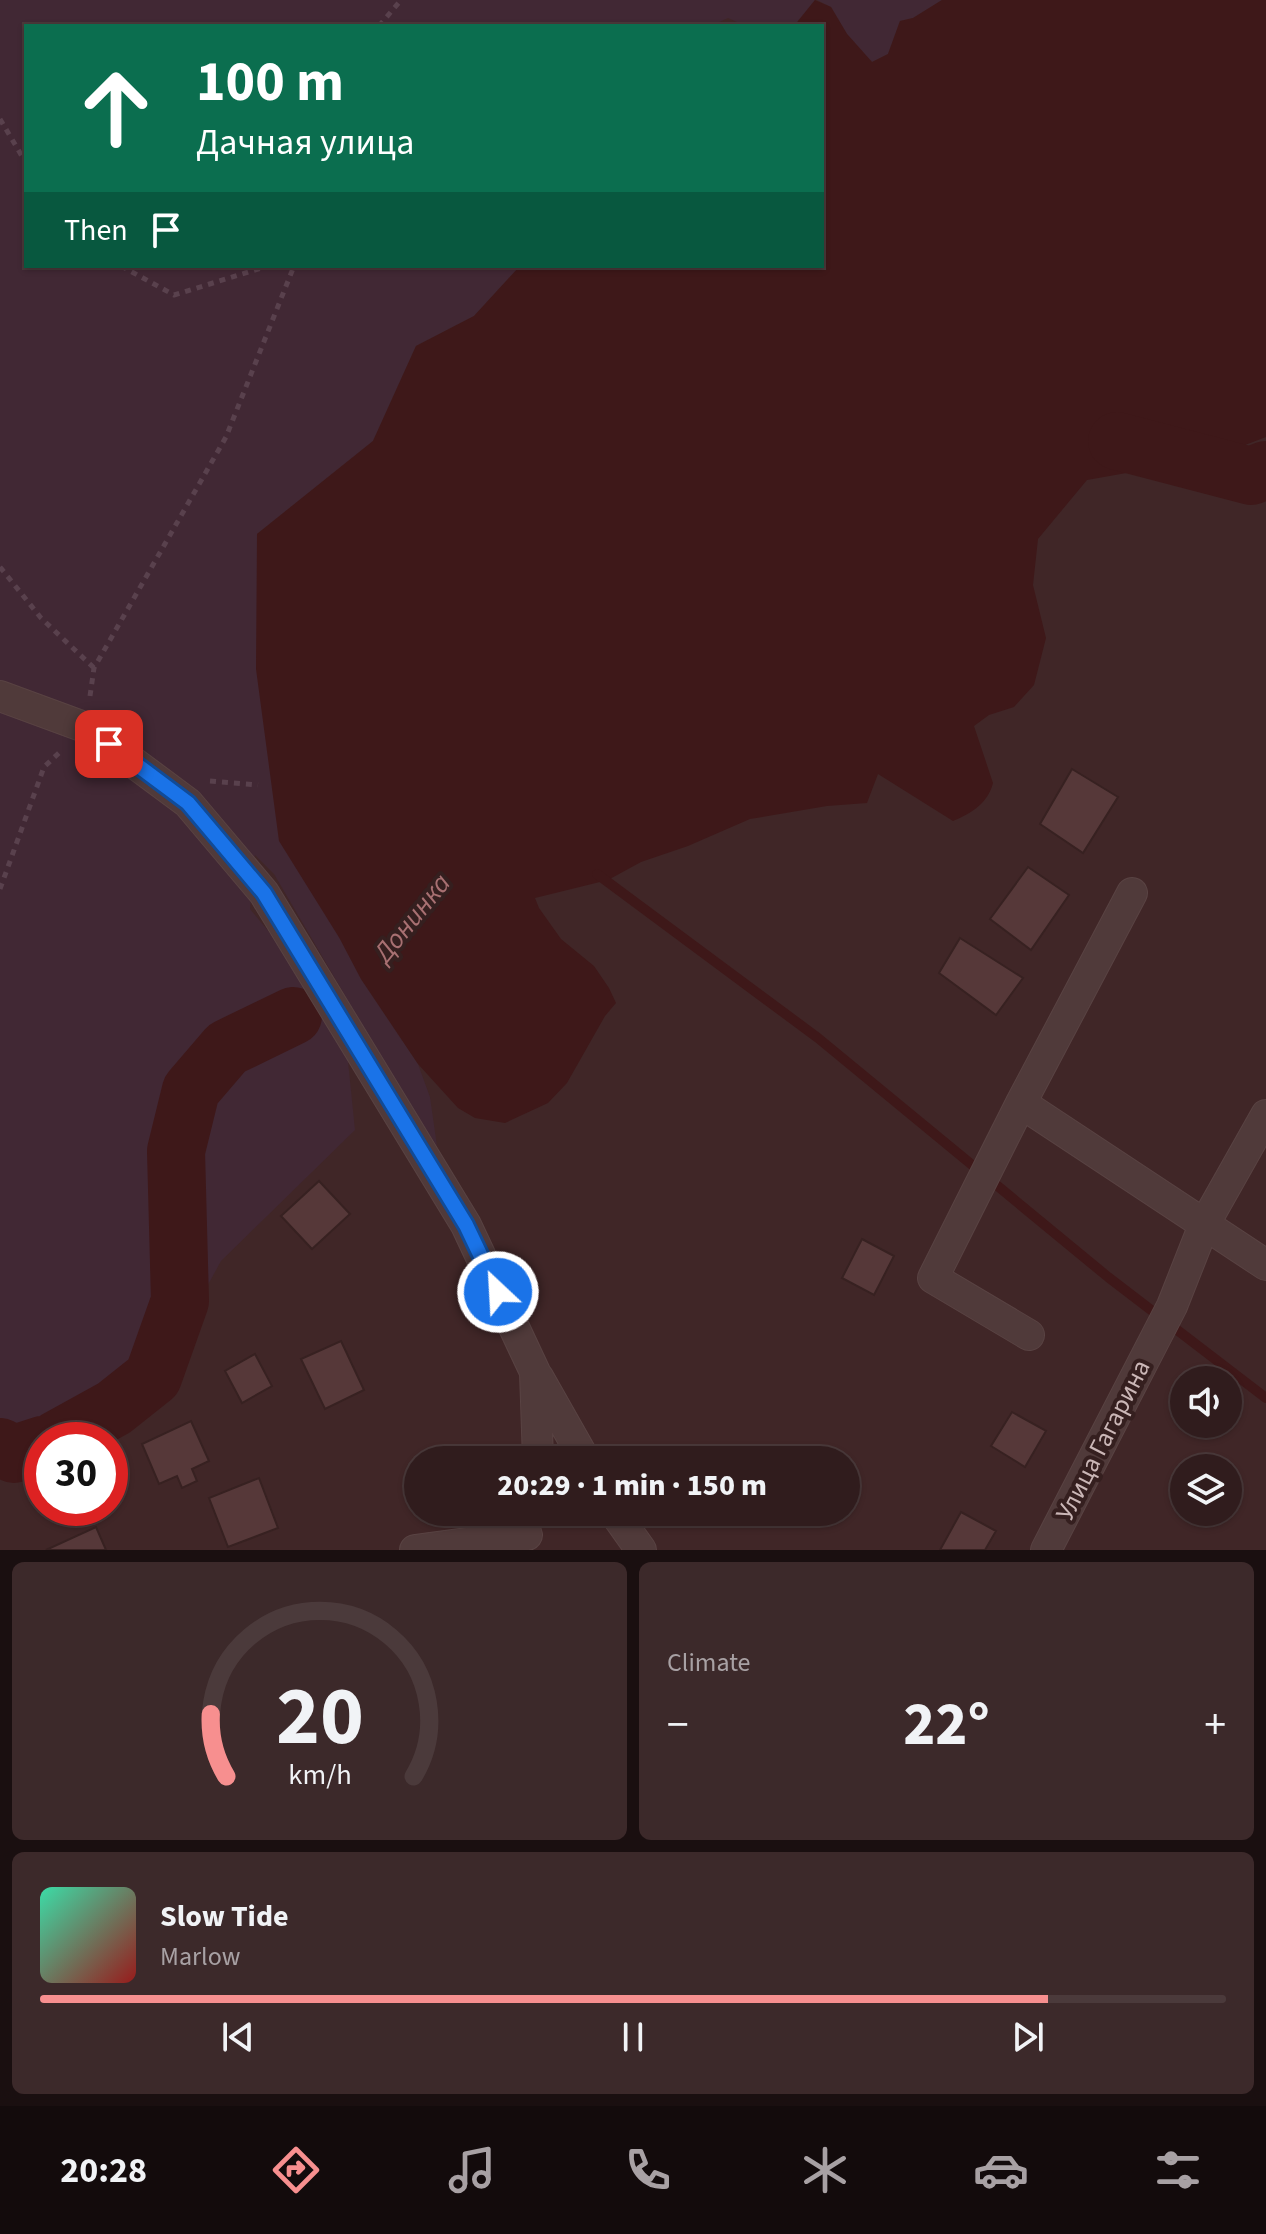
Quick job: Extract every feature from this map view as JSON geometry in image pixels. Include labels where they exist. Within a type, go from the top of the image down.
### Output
[{"type":"street","points":[[0,696],[87,728],[188,803],[264,893],[466,1225],[535,1372],[577,1446]]},
{"type":"street","points":[[1029,1335],[933,1278],[1132,893]]},
{"type":"street","points":[[1021,1103],[1266,1265]]},
{"type":"street","name":"Улица Гагарина","points":[[1046,1550],[1166,1318],[1204,1225],[1266,1115]]},
{"type":"street","points":[[535,1372],[538,1446]]},
{"type":"street","points":[[624,1526],[641,1550]]},
{"type":"street","points":[[415,1550],[527,1532]]},
{"type":"path","points":[[381,24],[401,0]]},
{"type":"path","points":[[0,119],[24,160]]},
{"type":"path","points":[[125,268],[174,295],[262,268]]},
{"type":"path","points":[[0,889],[44,767],[87,728],[94,668],[226,437],[293,268]]},
{"type":"path","points":[[0,567],[41,618],[94,668]]},
{"type":"shaded area","points":[[0,0],[815,0],[796,24],[742,24],[728,18],[715,24],[24,24],[24,268],[518,268],[474,316],[416,346],[373,441],[257,534],[340,939],[361,979],[418,1064],[430,1097],[437,1146],[380,1062],[354,1011],[274,874],[255,855],[250,909],[293,961],[347,1051],[355,1130],[221,1261],[128,1431],[128,1422],[24,1422],[24,1469],[0,1470]]},
{"type":"shaded area","points":[[817,0],[942,0],[913,18],[900,21],[888,54],[872,62],[847,34],[831,7]]},
{"type":"water","name":"Донинка","points":[[815,0],[831,7],[847,34],[872,62],[888,54],[900,21],[913,18],[942,0],[1266,0],[1266,437],[1211,458],[1087,480],[1038,539],[1033,585],[1046,638],[1034,685],[1014,707],[989,715],[974,726],[993,783],[983,802],[973,811],[953,821],[878,774],[867,803],[827,806],[750,819],[641,862],[608,880],[535,898],[561,939],[594,966],[616,1003],[605,1016],[567,1083],[548,1103],[505,1123],[475,1118],[458,1108],[418,1064],[361,979],[279,841],[256,669],[257,534],[373,441],[416,346],[474,316],[518,268],[824,268],[824,24],[796,24]]},
{"type":"building","points":[[1072,769],[1118,797],[1083,853],[1040,824]]},
{"type":"building","points":[[1028,867],[1069,895],[1031,950],[990,919]]},
{"type":"building","points":[[960,938],[1023,978],[996,1015],[939,973]]},
{"type":"building","points":[[319,1181],[350,1214],[312,1249],[281,1216]]},
{"type":"building","points":[[862,1239],[894,1256],[874,1295],[842,1278]]},
{"type":"building","points":[[341,1341],[364,1390],[325,1409],[301,1359]]},
{"type":"building","points":[[255,1354],[272,1386],[242,1403],[225,1371]]},
{"type":"building","points":[[1012,1412],[1046,1431],[1025,1467],[991,1446]]},
{"type":"building","points":[[191,1421],[209,1461],[192,1469],[197,1481],[182,1488],[177,1476],[159,1484],[142,1444]]},
{"type":"building","points":[[259,1478],[278,1528],[228,1547],[209,1498]]},
{"type":"building","points":[[961,1512],[996,1531],[985,1550],[940,1550]]},
{"type":"building","points":[[96,1527],[106,1550],[46,1550]]},
{"type":"waterway","points":[[1117,441],[1251,476],[1266,470]]},
{"type":"waterway","points":[[597,874],[818,1038],[1108,1277],[1266,1398]]},
{"type":"waterway","points":[[89,1422],[114,1408],[153,1377],[180,1301],[176,1151],[191,1090],[227,1048],[293,1016]]},
{"type":"waterway","points":[[0,1447],[14,1454],[24,1451]]},
{"type":"route","points":[[109,744],[188,803],[264,893],[466,1225],[498,1292]]}]
